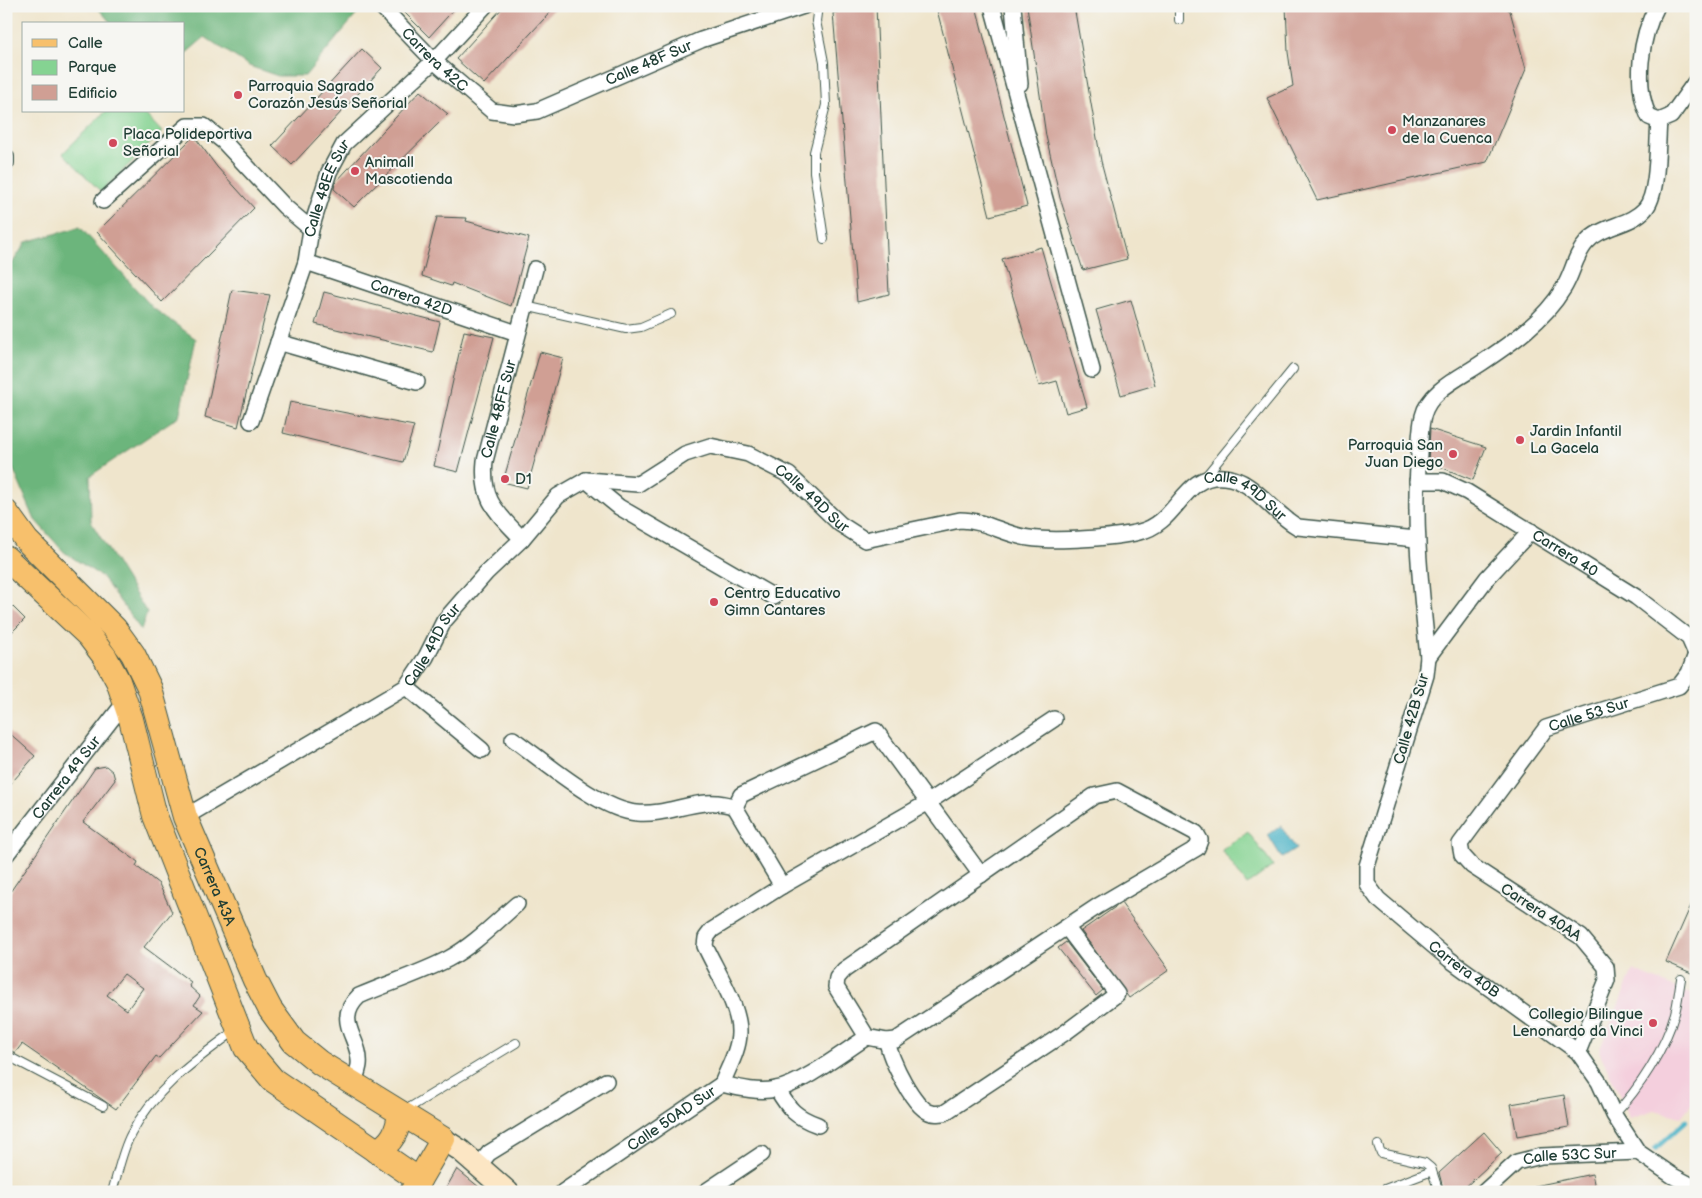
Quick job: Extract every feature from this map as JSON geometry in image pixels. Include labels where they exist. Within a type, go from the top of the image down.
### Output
[{"type":"main road","name":"Carrera 43A","points":[[6,512],[27,541],[115,628],[133,654],[150,689],[184,817],[254,980],[270,1009],[294,1042],[320,1063],[443,1139],[479,1165],[508,1192]]},
{"type":"main road","name":"Carrera 43A","points":[[6,558],[89,636],[105,657],[125,702],[158,824],[246,1048],[273,1080],[376,1151],[416,1186]]},
{"type":"main road","points":[[376,1151],[391,1140],[396,1132],[400,1112]]},
{"type":"main road","points":[[416,1186],[443,1139]]},
{"type":"street","name":"Carrera 42C","points":[[381,6],[434,61],[492,111]]},
{"type":"street","name":"Calle 48EE Sur","points":[[251,421],[306,262],[311,229],[330,172],[344,144],[434,61],[485,6]]},
{"type":"street","name":"Calle 48F Sur","points":[[492,111],[514,114],[537,111],[701,40],[804,6]]},
{"type":"street","points":[[992,6],[1092,370]]},
{"type":"street","points":[[1013,6],[1023,120]]},
{"type":"street","points":[[1657,6],[1644,46],[1642,101],[1650,118],[1659,121],[1671,116],[1696,81]]},
{"type":"street","points":[[1416,539],[1416,481],[1423,416],[1434,395],[1507,345],[1550,308],[1564,288],[1578,254],[1587,241],[1600,231],[1645,210],[1653,194],[1659,121]]},
{"type":"street","points":[[103,201],[187,126],[204,126],[224,142],[285,207],[311,229]]},
{"type":"street","points":[[6,157],[8,158],[6,163]]},
{"type":"street","name":"Carrera 42D","points":[[306,262],[517,333]]},
{"type":"street","name":"Calle 48FF Sur","points":[[522,539],[497,512],[488,498],[483,480],[485,461],[535,269]]},
{"type":"street","points":[[278,342],[417,382]]},
{"type":"street","name":"Calle 49D Sur","points":[[184,817],[406,687],[426,657],[444,621],[486,573],[522,539],[558,496],[586,480],[638,484],[685,454],[710,446],[748,454],[789,476],[840,524],[865,540],[960,520],[974,520],[1029,538],[1077,538],[1141,532],[1168,518],[1186,493],[1204,478],[1225,477],[1245,483],[1286,521],[1298,527],[1416,539]]},
{"type":"street","points":[[586,480],[619,507],[774,597]]},
{"type":"street","name":"Carrera 40","points":[[1416,481],[1442,480],[1467,492],[1636,597],[1689,638],[1696,654],[1689,673]]},
{"type":"street","points":[[1428,657],[1481,584],[1531,532]]},
{"type":"street","name":"Calle 42B Sur","points":[[1367,866],[1426,675],[1428,657],[1416,539]]},
{"type":"street","name":"Calle 53 Sur","points":[[1462,855],[1460,844],[1546,728],[1666,691],[1679,686],[1689,673]]},
{"type":"street","points":[[406,687],[482,750]]},
{"type":"street","name":"Carrera 49 Sur","points":[[6,855],[125,702]]},
{"type":"street","points":[[722,1084],[736,1049],[740,1032],[736,1010],[705,946],[706,938],[712,930],[782,886],[927,803],[1054,719]]},
{"type":"street","points":[[735,807],[741,795],[876,731],[927,803],[982,875]]},
{"type":"street","points":[[513,739],[596,797],[617,809],[638,813],[720,802],[735,807],[782,886]]},
{"type":"street","points":[[1117,791],[1196,833],[1200,840],[1197,848],[1098,906],[896,1040],[887,1042],[867,1037],[836,987],[837,978],[844,970],[982,875],[1094,796],[1107,792],[1117,791]]},
{"type":"street","name":"Carrera 40AA","points":[[1462,855],[1472,866],[1500,886],[1581,936],[1606,967],[1607,980],[1578,1052]]},
{"type":"street","name":"Carrera 40B","points":[[1367,866],[1367,884],[1378,899],[1449,959],[1578,1052],[1599,1082],[1614,1115],[1638,1152],[1673,1176],[1696,1188]]},
{"type":"street","points":[[354,1084],[359,1064],[348,1018],[355,1000],[359,996],[450,958],[480,936],[517,904]]},
{"type":"street","points":[[887,1042],[890,1055],[917,1104],[931,1113],[944,1113],[1066,1032],[1117,994],[1067,928]]},
{"type":"street","name":"Calle 50AD Sur","points":[[563,1192],[722,1084],[756,1090],[777,1090],[800,1080],[867,1037]]},
{"type":"street","points":[[479,1165],[489,1152],[606,1081]]},
{"type":"street","points":[[777,1090],[789,1108],[802,1119],[818,1125]]},
{"type":"street","name":"Calle 53C Sur","points":[[1484,1192],[1517,1162],[1541,1156],[1638,1152]]},
{"type":"street","points":[[705,1192],[762,1154]]},
{"type":"lane","points":[[818,6],[816,21],[824,62],[826,105],[814,152],[814,172],[824,239]]},
{"type":"lane","points":[[1178,20],[1179,6]]},
{"type":"lane","points":[[525,306],[626,329],[641,327],[671,314]]},
{"type":"lane","points":[[1204,478],[1293,369]]},
{"type":"lane","points":[[1614,1115],[1634,1094],[1658,1053],[1675,1014],[1681,979]]},
{"type":"lane","points":[[112,1192],[130,1134],[147,1108],[198,1057],[238,1028]]},
{"type":"lane","points":[[400,1112],[414,1107],[516,1043]]},
{"type":"lane","points":[[6,1055],[102,1106]]},
{"type":"lane","points":[[1378,1145],[1382,1153],[1419,1160],[1425,1163],[1432,1171],[1439,1192]]},
{"type":"lane","points":[[1385,1189],[1432,1171]]},
{"type":"shaded area","name":"Collegio Bilingue Lenonardo da Vinci","points":[[1633,970],[1696,996],[1696,1094],[1694,1101],[1681,1117],[1654,1110],[1630,1118],[1599,1051]]},
{"type":"green space","points":[[96,6],[334,6],[357,14],[305,76],[278,76],[249,66],[205,37],[185,54],[185,22],[110,22]]},
{"type":"green space","name":"Placa Polideportiva Señorial","points":[[105,112],[143,112],[162,132],[101,192],[63,153]]},
{"type":"green space","points":[[80,227],[153,308],[196,339],[179,416],[90,476],[91,522],[147,613],[141,630],[102,577],[64,552],[35,520],[6,452],[6,273],[26,242]]},
{"type":"green space","points":[[1248,832],[1273,866],[1247,885],[1222,850]]},
{"type":"water","points":[[1281,826],[1296,849],[1282,858],[1268,835]]},
{"type":"building","points":[[398,6],[457,6],[429,37]]},
{"type":"building","points":[[504,6],[556,6],[484,84],[456,59]]},
{"type":"building","points":[[861,6],[876,6],[889,294],[857,302],[833,13]]},
{"type":"building","points":[[936,6],[976,6],[1027,206],[990,216]]},
{"type":"building","points":[[1027,6],[1074,6],[1101,161],[1127,259],[1083,270],[1060,198],[1046,136]]},
{"type":"building","name":"Manzanares de la Cuenca","points":[[1286,6],[1504,6],[1510,11],[1526,69],[1487,162],[1317,200],[1267,98],[1293,86],[1288,52]]},
{"type":"building","points":[[362,49],[382,68],[292,165],[272,146]]},
{"type":"building","points":[[420,91],[448,114],[354,207],[334,189],[335,183]]},
{"type":"building","points":[[194,136],[217,167],[254,208],[162,302],[97,232]]},
{"type":"building","points":[[437,217],[467,218],[466,221],[529,238],[511,306],[452,283],[451,286],[422,276]]},
{"type":"building","points":[[1041,247],[1087,407],[1066,413],[1057,381],[1039,386],[1002,259]]},
{"type":"building","points":[[232,290],[270,295],[238,427],[205,417]]},
{"type":"building","points":[[324,292],[440,322],[433,352],[315,324]]},
{"type":"building","points":[[1131,300],[1155,385],[1121,395],[1096,310]]},
{"type":"building","points":[[464,331],[494,337],[458,472],[434,466]]},
{"type":"building","points":[[540,352],[563,358],[527,488],[503,482]]},
{"type":"building","points":[[290,402],[414,426],[403,462],[283,433]]},
{"type":"building","name":"Parroquia San Juan Diego","points":[[1430,429],[1486,447],[1473,480],[1428,462]]},
{"type":"building","points":[[6,600],[25,619],[6,638]]},
{"type":"building","points":[[6,730],[35,756],[6,789]]},
{"type":"building","points":[[106,766],[113,772],[115,780],[83,822],[138,862],[136,866],[159,884],[172,912],[144,947],[191,982],[189,986],[200,996],[194,1005],[203,1011],[159,1058],[156,1056],[116,1109],[22,1044],[15,1053],[6,1047],[6,898],[95,768]],"holes":[[[124,974],[143,988],[127,1010],[107,995]]]},
{"type":"building","points":[[1696,894],[1696,975],[1666,962]]},
{"type":"building","points":[[1121,903],[1169,970],[1129,998],[1081,931]]},
{"type":"building","points":[[1066,942],[1103,990],[1096,996],[1058,948]]},
{"type":"building","points":[[1564,1095],[1569,1127],[1517,1136],[1511,1104]]},
{"type":"building","points":[[1484,1132],[1502,1153],[1460,1192],[1444,1192],[1439,1173]]},
{"type":"building","points":[[457,1169],[485,1192],[444,1192]]},
{"type":"building","points":[[1592,1174],[1596,1192],[1536,1192],[1535,1186]]},
{"type":"waterway","points":[[1655,1149],[1686,1121]]},
{"type":"place","name":"Parroquia Sagrado Corazón Jesús Señorial","points":[[238,95]]},
{"type":"place","name":"Manzanares de la Cuenca","points":[[1392,130]]},
{"type":"place","name":"Placa Polideportiva Señorial","points":[[113,143]]},
{"type":"place","name":"Animall Mascotienda","points":[[355,171]]},
{"type":"place","name":"Jardin Infantil La Gacela","points":[[1520,440]]},
{"type":"place","name":"Parroquia San Juan Diego","points":[[1453,454]]},
{"type":"place","name":"D1","points":[[505,479]]},
{"type":"place","name":"Centro Educativo Gimn Cantares","points":[[714,602]]},
{"type":"place","name":"Collegio Bilingue Lenonardo da Vinci","points":[[1653,1023]]}]
